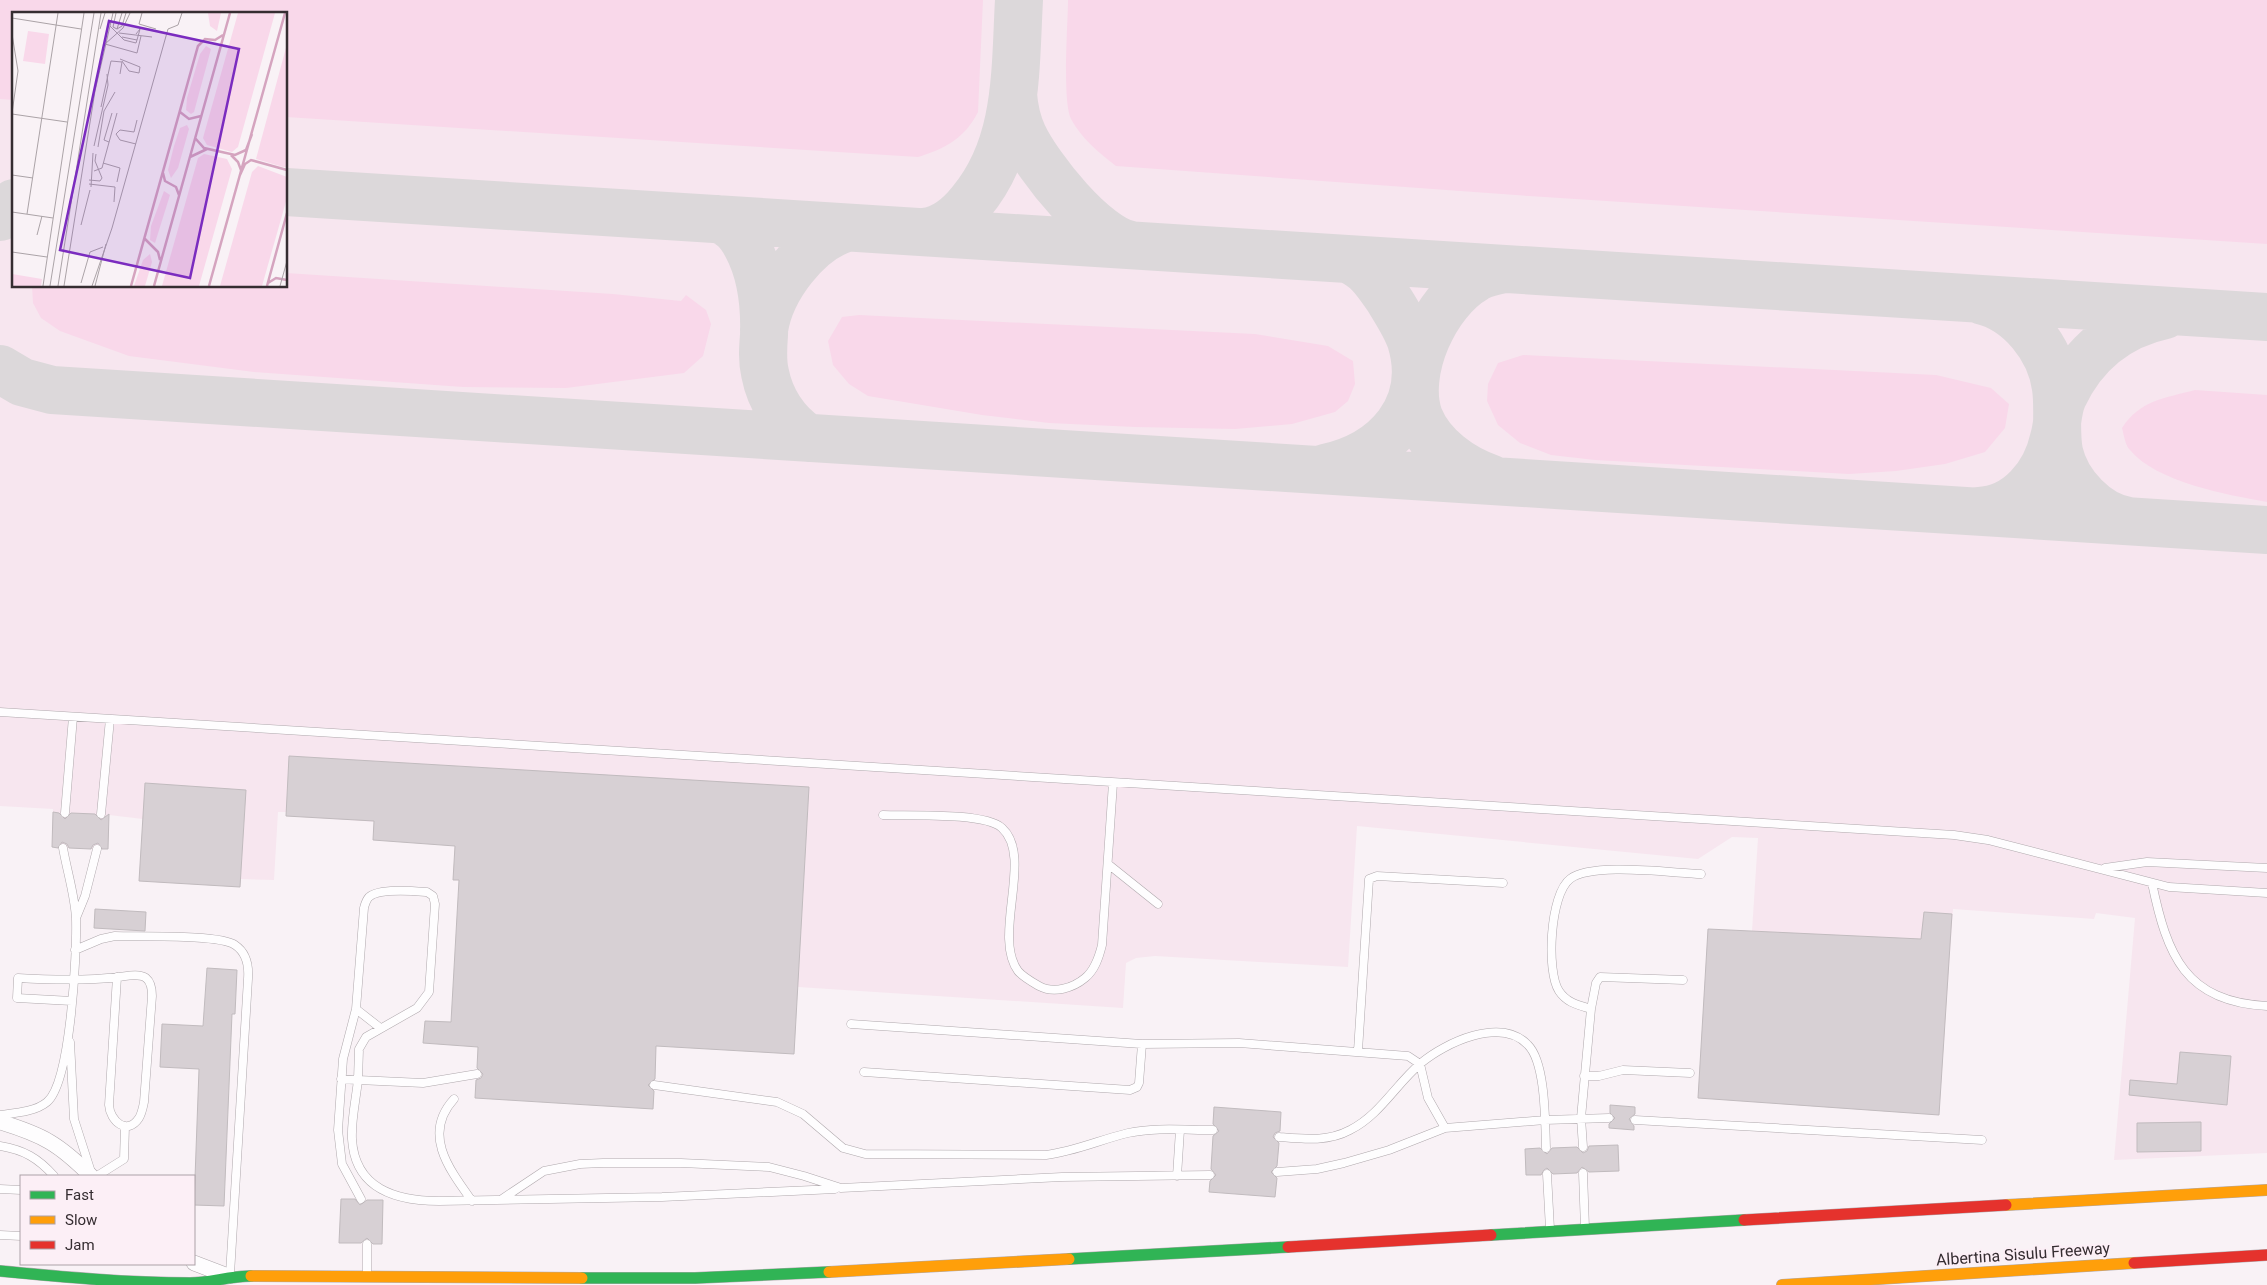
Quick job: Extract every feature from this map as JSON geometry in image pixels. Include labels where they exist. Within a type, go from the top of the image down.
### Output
[{"type":"main road","points":[[0,1269],[90,1279],[193,1283],[230,1276],[695,1278],[997,1263],[2267,1190]]},
{"type":"main road","name":"Albertina Sisulu Freeway","points":[[1782,1285],[2267,1255]]},
{"type":"street","points":[[0,1122],[38,1134],[62,1148],[91,1175]]},
{"type":"street","points":[[195,1264],[230,1276]]},
{"type":"street","points":[[0,1269],[34,1265]]},
{"type":"lane","points":[[0,712],[1954,836],[1988,840],[2152,883],[2267,893]]},
{"type":"lane","points":[[65,813],[73,717]]},
{"type":"lane","points":[[101,814],[110,719]]},
{"type":"lane","points":[[883,815],[992,820],[1002,828],[1014,847],[1009,933],[1012,958],[1018,970],[1029,980],[1044,988],[1058,990],[1073,986],[1087,977],[1097,962],[1102,945],[1113,783]]},
{"type":"lane","points":[[0,1115],[35,1108],[47,1102],[53,1095],[69,1035],[74,981],[76,918],[63,848]]},
{"type":"lane","points":[[76,918],[85,896],[97,849]]},
{"type":"lane","points":[[2103,869],[2147,862],[2267,868]]},
{"type":"lane","points":[[1108,864],[1158,904]]},
{"type":"lane","points":[[1591,1009],[1570,1003],[1563,997],[1553,976],[1555,904],[1560,890],[1570,879],[1585,872],[1604,870],[1701,874]]},
{"type":"lane","points":[[1358,1051],[1370,879],[1377,876],[1504,883]]},
{"type":"lane","points":[[2152,883],[2160,920],[2179,964],[2200,988],[2220,998],[2249,1005],[2267,1006]]},
{"type":"lane","points":[[362,1199],[347,1176],[339,1154],[338,1130],[341,1079],[345,1046],[356,1009],[364,908],[368,898],[383,892],[427,892],[433,896],[436,904],[429,992],[417,1008],[379,1027],[366,1037],[359,1049],[352,1138],[354,1152],[360,1166],[376,1187],[388,1194],[419,1201],[662,1197],[1062,1177],[1210,1175]]},
{"type":"lane","points":[[75,950],[114,936],[216,939],[235,944],[247,959],[248,979],[230,1276]]},
{"type":"lane","points":[[72,1001],[17,998],[18,978],[74,981],[94,977],[136,975],[146,978],[152,989],[144,1102],[137,1120],[125,1126]]},
{"type":"lane","points":[[117,977],[108,1105],[113,1120],[125,1126]]},
{"type":"lane","points":[[1583,1147],[1581,1118],[1584,1076],[1591,1009],[1596,983],[1600,977],[1683,980]]},
{"type":"lane","points":[[356,1009],[379,1027]]},
{"type":"lane","points":[[851,1024],[1142,1044],[1239,1042],[1408,1056],[1420,1064],[1428,1098],[1445,1128]]},
{"type":"lane","points":[[1279,1137],[1310,1140],[1348,1132],[1364,1122],[1420,1064],[1451,1042],[1473,1035],[1497,1033],[1518,1038],[1529,1046],[1541,1077],[1546,1148]]},
{"type":"lane","points":[[69,1035],[73,1065],[74,1119],[92,1175]]},
{"type":"lane","points":[[864,1072],[1130,1090],[1137,1087],[1139,1083],[1142,1044]]},
{"type":"lane","points":[[1584,1076],[1599,1076],[1623,1070],[1690,1073]]},
{"type":"lane","points":[[341,1079],[423,1083],[477,1074]]},
{"type":"lane","points":[[654,1085],[777,1102],[803,1114],[843,1148],[865,1154],[1046,1155],[1087,1147],[1127,1133],[1146,1130],[1213,1130]]},
{"type":"lane","points":[[454,1099],[442,1115],[438,1126],[439,1140],[443,1155],[472,1200]]},
{"type":"lane","points":[[1277,1172],[1317,1169],[1366,1158],[1445,1128],[1545,1120],[1610,1118]]},
{"type":"lane","points":[[1635,1120],[1982,1140]]},
{"type":"lane","points":[[100,1175],[124,1159],[125,1126]]},
{"type":"lane","points":[[1178,1176],[1180,1130]]},
{"type":"lane","points":[[0,1146],[24,1151],[32,1155],[53,1175]]},
{"type":"lane","points":[[502,1199],[544,1171],[580,1164],[603,1163],[680,1163],[769,1167],[841,1188]]},
{"type":"lane","points":[[1583,1173],[1585,1229]]},
{"type":"lane","points":[[1547,1174],[1550,1231]]},
{"type":"lane","points":[[0,1189],[20,1190]]},
{"type":"lane","points":[[0,1235],[20,1236]]},
{"type":"lane","points":[[367,1244],[367,1278]]},
{"type":"shaded area","points":[[0,0],[2267,0],[2267,1153],[2114,1160],[2135,918],[2096,913],[2094,919],[1953,909],[1939,1115],[1698,1098],[1708,929],[1752,931],[1758,838],[1732,837],[1698,859],[1357,826],[1348,967],[1155,956],[1136,958],[1126,963],[1123,1008],[798,987],[656,1046],[656,1059],[478,1047],[491,883],[453,880],[456,827],[286,816],[286,812],[278,812],[274,880],[241,879],[240,887],[139,881],[143,819],[109,815],[108,849],[52,847],[53,809],[0,806]]},
{"type":"shaded area","points":[[0,0],[983,0],[978,112],[960,136],[937,150],[918,157],[288,117],[288,12],[12,12],[12,100],[0,99]]},
{"type":"shaded area","points":[[1068,0],[2267,0],[2267,244],[1529,196],[1116,166],[1085,139],[1071,119],[1068,109],[1066,61]]},
{"type":"shaded area","points":[[288,273],[613,294],[681,301],[686,295],[706,310],[711,324],[703,356],[684,373],[566,388],[463,387],[254,372],[129,356],[60,331],[41,318],[33,303],[32,288],[288,288]]},
{"type":"shaded area","points":[[859,315],[1255,334],[1328,346],[1353,361],[1355,384],[1348,401],[1335,412],[1292,424],[1235,429],[1049,423],[982,415],[868,396],[849,384],[833,365],[828,341],[842,317]]},
{"type":"shaded area","points":[[1523,355],[1936,375],[1991,388],[2009,404],[2005,428],[1985,452],[1945,464],[1896,471],[1849,474],[1595,460],[1551,455],[1520,443],[1498,425],[1487,401],[1488,384],[1498,363]]},
{"type":"shaded area","points":[[2195,390],[2267,395],[2267,502],[2213,491],[2174,479],[2142,461],[2128,448],[2122,428],[2137,411],[2163,398]]},
{"type":"building","points":[[289,756],[809,787],[794,1054],[656,1046],[655,1079],[648,1085],[654,1091],[653,1109],[475,1098],[476,1080],[481,1078],[483,1074],[477,1068],[478,1047],[423,1043],[425,1021],[451,1022],[459,880],[453,880],[455,846],[373,840],[374,821],[286,816]]},
{"type":"building","points":[[145,783],[246,790],[240,887],[139,881]]},
{"type":"building","points":[[53,812],[59,813],[65,819],[71,813],[95,814],[101,820],[109,814],[108,849],[102,849],[98,843],[93,845],[91,849],[69,848],[67,844],[62,842],[58,848],[52,847]]},
{"type":"building","points":[[95,909],[146,912],[145,931],[94,928]]},
{"type":"building","points":[[1924,912],[1952,914],[1939,1115],[1698,1098],[1708,929],[1921,939]]},
{"type":"building","points":[[207,968],[237,970],[235,1014],[232,1014],[224,1206],[195,1205],[199,1069],[160,1067],[162,1024],[203,1026]]},
{"type":"building","points":[[2180,1052],[2231,1056],[2227,1105],[2129,1095],[2130,1080],[2177,1084]]},
{"type":"building","points":[[1610,1105],[1635,1107],[1635,1114],[1629,1119],[1634,1126],[1634,1130],[1609,1128],[1609,1124],[1615,1118],[1610,1113]]},
{"type":"building","points":[[1214,1107],[1281,1112],[1280,1131],[1275,1133],[1273,1137],[1279,1143],[1277,1166],[1271,1172],[1277,1178],[1275,1197],[1209,1192],[1210,1181],[1216,1175],[1211,1169],[1213,1136],[1219,1131],[1213,1124]]},
{"type":"building","points":[[2201,1122],[2201,1151],[2137,1152],[2137,1123]]},
{"type":"building","points":[[1618,1145],[1619,1171],[1589,1172],[1582,1167],[1577,1173],[1553,1174],[1547,1168],[1541,1175],[1526,1175],[1525,1149],[1540,1148],[1547,1154],[1552,1148],[1577,1147],[1583,1153],[1587,1151],[1589,1146]]},
{"type":"building","points":[[341,1199],[355,1199],[360,1205],[367,1200],[383,1200],[382,1244],[373,1244],[367,1238],[361,1243],[339,1243]]},
{"type":"taxiway","points":[[924,232],[944,226],[961,213],[987,180],[998,156],[1012,106],[1019,0]]},
{"type":"taxiway","points":[[1013,94],[1016,115],[1023,135],[1030,149],[1054,182],[1069,200],[1101,230],[1117,240],[1131,245]]},
{"type":"taxiway","points":[[288,192],[2267,317]]},
{"type":"taxiway","points":[[0,217],[12,205]]},
{"type":"taxiway","points":[[717,219],[735,229],[752,257],[759,278],[763,301],[763,359],[767,383],[780,410],[792,425],[808,438]]},
{"type":"taxiway","points":[[764,330],[774,298],[793,268],[818,243],[846,228]]},
{"type":"taxiway","points":[[1325,468],[1347,462],[1367,452],[1384,440],[1409,407],[1415,387],[1416,365],[1411,341],[1404,324],[1380,286],[1360,265],[1347,259]]},
{"type":"taxiway","points":[[1492,479],[1459,463],[1431,438],[1419,417],[1415,399],[1415,380],[1419,359],[1426,339],[1448,303],[1461,289],[1476,278],[1486,273],[1505,269]]},
{"type":"taxiway","points":[[1980,300],[2008,312],[2020,322],[2031,333],[2048,359],[2056,388],[2059,452],[2068,476],[2095,506],[2117,518],[2129,521]]},
{"type":"taxiway","points":[[1978,511],[2006,504],[2018,497],[2037,477],[2050,452],[2063,397],[2081,367],[2092,355],[2117,334],[2132,326],[2165,315]]},
{"type":"taxiway","points":[[0,369],[22,382],[52,390],[2267,530]]},
{"type":"traffic: fast","points":[[1491,1235],[1744,1220]]},
{"type":"traffic: fast","points":[[1069,1259],[1288,1247]]},
{"type":"traffic: fast","points":[[0,1271],[166,1283],[197,1283],[251,1276]]},
{"type":"traffic: fast","points":[[582,1278],[695,1278],[829,1272]]},
{"type":"traffic: slow","points":[[2006,1205],[2267,1190]]},
{"type":"traffic: slow","points":[[829,1272],[1069,1259]]},
{"type":"traffic: slow","points":[[1782,1285],[2134,1263]]},
{"type":"traffic: slow","points":[[251,1276],[582,1278]]},
{"type":"traffic: jam","points":[[1744,1220],[2006,1205]]},
{"type":"traffic: jam","points":[[1288,1247],[1491,1235]]},
{"type":"traffic: jam","points":[[2134,1263],[2267,1255]]}]
